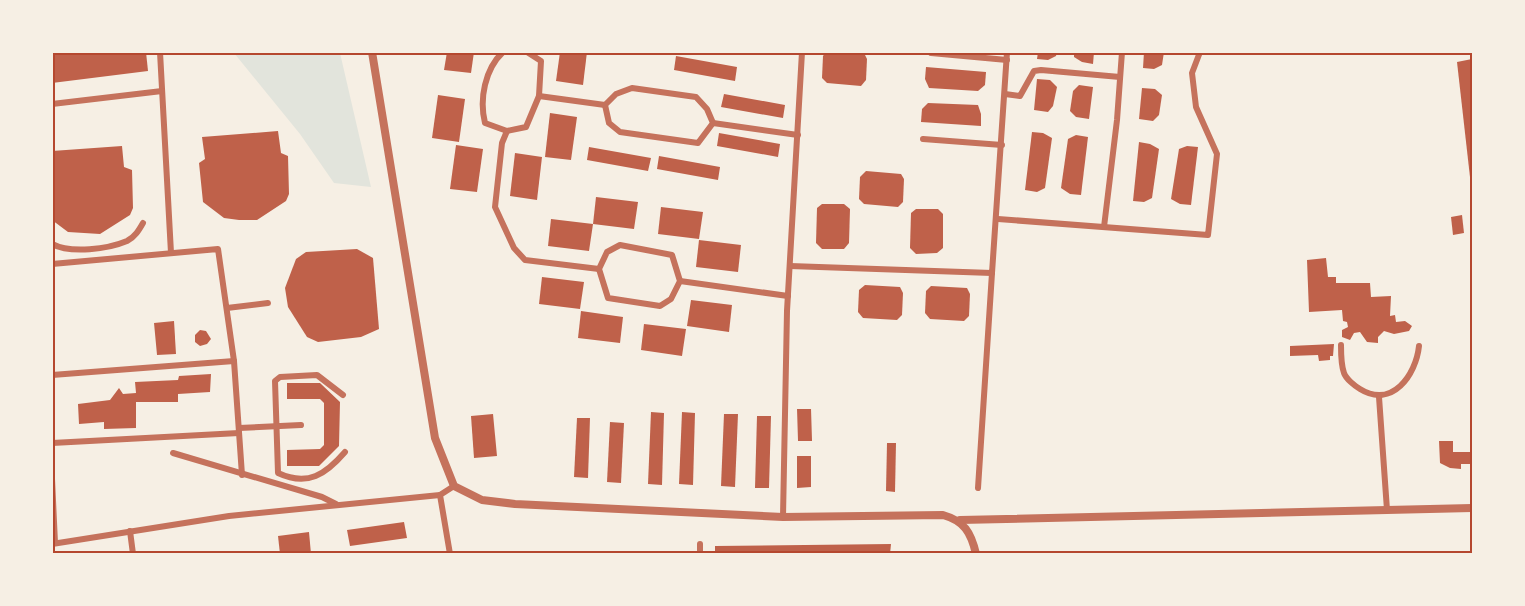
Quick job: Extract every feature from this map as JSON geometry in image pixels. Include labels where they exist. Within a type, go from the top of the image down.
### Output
[{"type":"street","points":[[160,52],[171,253]]},
{"type":"street","points":[[372,52],[435,438],[454,486],[483,500],[515,504],[783,517],[943,514],[960,520],[1473,508]]},
{"type":"street","points":[[503,52],[493,62],[486,83],[482,110],[485,123],[507,131],[526,127],[539,96],[541,61],[527,52]]},
{"type":"street","points":[[783,517],[788,296],[802,52]]},
{"type":"street","points":[[931,52],[1007,56],[998,219],[992,273],[978,488]]},
{"type":"street","points":[[1104,227],[1122,52]]},
{"type":"street","points":[[998,219],[1209,236],[1217,154],[1196,107],[1192,73],[1200,52]]},
{"type":"street","points":[[1005,94],[1020,96],[1034,71],[1120,77]]},
{"type":"street","points":[[605,105],[616,94],[632,88],[696,97],[707,109],[713,123]]},
{"type":"street","points":[[52,104],[162,91]]},
{"type":"street","points":[[539,96],[605,105]]},
{"type":"street","points":[[605,105],[609,123],[620,132],[698,142],[713,123]]},
{"type":"street","points":[[713,123],[798,135]]},
{"type":"street","points":[[507,131],[502,143],[495,207],[514,248],[525,260],[599,269]]},
{"type":"street","points":[[923,139],[1002,146]]},
{"type":"street","points":[[52,244],[64,249],[127,241],[135,236],[143,223]]},
{"type":"street","points":[[620,245],[672,255],[680,281],[671,298],[660,306],[608,298],[599,269],[607,252],[620,245]]},
{"type":"street","points":[[94,247],[94,260]]},
{"type":"street","points":[[52,264],[218,249],[234,361],[242,475]]},
{"type":"street","points":[[790,266],[992,273]]},
{"type":"street","points":[[680,281],[788,296]]},
{"type":"street","points":[[227,308],[268,303]]},
{"type":"street","points":[[1341,345],[1344,374],[1354,386],[1379,397],[1403,385],[1413,373],[1419,346]]},
{"type":"street","points":[[52,375],[234,361]]},
{"type":"street","points":[[343,395],[317,375],[280,377],[274,381],[278,473],[287,477],[319,476],[328,472],[345,452]]},
{"type":"street","points":[[1379,397],[1387,510]]},
{"type":"street","points":[[52,443],[301,425]]},
{"type":"street","points":[[173,453],[322,497],[336,504]]},
{"type":"street","points":[[52,479],[54,544],[229,516],[440,495],[454,486]]},
{"type":"street","points":[[440,495],[450,554]]},
{"type":"street","points":[[960,520],[972,537],[976,554]]},
{"type":"street","points":[[130,531],[133,554]]},
{"type":"street","points":[[700,544],[700,554]]},
{"type":"street","points":[[242,554],[247,554]]},
{"type":"shaded area","points":[[234,53],[340,53],[371,187],[334,183],[300,134]]},
{"type":"building","points":[[65,52],[146,52],[148,71],[52,83],[52,55]]},
{"type":"building","points":[[447,52],[474,52],[471,73],[444,70]]},
{"type":"building","points":[[560,52],[587,52],[583,85],[556,81]]},
{"type":"building","points":[[826,52],[864,53],[867,59],[866,80],[861,86],[827,83],[822,78],[823,56]]},
{"type":"building","points":[[1038,52],[1057,52],[1056,56],[1048,60],[1037,59]]},
{"type":"building","points":[[1074,52],[1094,52],[1093,64],[1082,62],[1074,57]]},
{"type":"building","points":[[1144,52],[1164,52],[1162,65],[1154,69],[1143,68]]},
{"type":"building","points":[[676,56],[737,67],[735,81],[674,70]]},
{"type":"building","points":[[1472,59],[1472,185],[1471,186],[1457,62]]},
{"type":"building","points":[[926,67],[986,72],[985,85],[978,91],[929,88],[925,79]]},
{"type":"building","points":[[1037,79],[1050,80],[1057,87],[1053,106],[1048,112],[1034,110]]},
{"type":"building","points":[[1079,85],[1093,87],[1089,119],[1076,117],[1070,111],[1073,91]]},
{"type":"building","points":[[1142,88],[1155,89],[1162,95],[1159,115],[1153,121],[1139,119]]},
{"type":"building","points":[[724,94],[785,105],[783,118],[721,107]]},
{"type":"building","points":[[438,95],[465,99],[459,142],[432,138]]},
{"type":"building","points":[[928,103],[978,105],[981,126],[921,122],[922,109]]},
{"type":"building","points":[[550,113],[577,117],[571,160],[545,157]]},
{"type":"building","points":[[278,131],[281,153],[288,156],[289,194],[286,201],[257,220],[224,218],[203,202],[199,163],[205,159],[202,137]]},
{"type":"building","points":[[1032,132],[1043,133],[1052,138],[1045,188],[1037,192],[1025,190]]},
{"type":"building","points":[[719,133],[780,144],[778,157],[717,146]]},
{"type":"building","points":[[1076,135],[1088,137],[1081,195],[1070,194],[1061,188],[1068,139]]},
{"type":"building","points":[[1139,142],[1159,149],[1152,198],[1144,202],[1133,201]]},
{"type":"building","points":[[456,145],[483,149],[477,192],[450,189]]},
{"type":"building","points":[[122,146],[124,167],[132,170],[133,208],[130,215],[100,234],[68,232],[52,220],[52,151]]},
{"type":"building","points":[[1187,146],[1198,147],[1191,205],[1180,204],[1171,199],[1179,149]]},
{"type":"building","points":[[589,147],[651,158],[648,171],[587,160]]},
{"type":"building","points":[[515,153],[542,157],[537,200],[510,196]]},
{"type":"building","points":[[659,156],[720,167],[718,180],[657,169]]},
{"type":"building","points":[[866,171],[901,174],[904,179],[903,202],[898,207],[864,204],[859,199],[860,177]]},
{"type":"building","points":[[596,197],[638,202],[634,229],[593,224]]},
{"type":"building","points":[[822,204],[844,204],[850,209],[849,243],[844,249],[822,249],[816,243],[817,208]]},
{"type":"building","points":[[661,207],[703,212],[699,239],[658,234]]},
{"type":"building","points":[[916,209],[938,209],[943,214],[943,248],[937,253],[916,254],[910,248],[911,213]]},
{"type":"building","points":[[1462,215],[1464,233],[1453,235],[1451,217]]},
{"type":"building","points":[[551,219],[593,224],[589,251],[548,246]]},
{"type":"building","points":[[699,240],[741,245],[738,272],[696,267]]},
{"type":"building","points":[[357,249],[373,258],[379,329],[361,337],[318,342],[307,337],[288,307],[285,288],[296,259],[306,252]]},
{"type":"building","points":[[1326,258],[1328,277],[1336,277],[1336,283],[1370,283],[1371,297],[1391,296],[1390,316],[1395,315],[1396,322],[1405,321],[1412,326],[1409,331],[1394,334],[1384,331],[1378,337],[1378,343],[1367,342],[1360,332],[1354,333],[1350,340],[1342,337],[1342,330],[1348,327],[1347,322],[1343,321],[1342,310],[1309,312],[1307,260]]},
{"type":"building","points":[[542,277],[584,282],[580,309],[539,304]]},
{"type":"building","points":[[865,285],[900,287],[903,293],[902,315],[897,320],[863,318],[858,312],[859,290]]},
{"type":"building","points":[[931,286],[967,288],[970,294],[969,316],[964,321],[930,319],[925,313],[926,291]]},
{"type":"building","points":[[691,300],[732,305],[729,332],[687,326]]},
{"type":"building","points":[[581,311],[623,317],[620,343],[578,338]]},
{"type":"building","points":[[174,321],[176,354],[157,355],[154,323]]},
{"type":"building","points":[[644,324],[686,329],[682,356],[641,350]]},
{"type":"building","points":[[200,330],[206,331],[211,339],[207,344],[200,346],[195,342],[195,335]]},
{"type":"building","points":[[1334,344],[1333,356],[1330,356],[1330,360],[1319,361],[1318,355],[1290,356],[1290,346]]},
{"type":"building","points":[[211,374],[210,392],[178,394],[178,402],[136,402],[136,428],[104,429],[104,422],[79,424],[78,404],[110,400],[119,388],[123,394],[136,393],[135,382],[178,380],[179,376]]},
{"type":"building","points":[[287,383],[320,383],[340,402],[339,446],[319,466],[287,466],[287,450],[320,449],[324,445],[324,403],[320,399],[287,399]]},
{"type":"building","points":[[797,409],[811,409],[812,441],[798,441]]},
{"type":"building","points":[[651,412],[664,413],[662,485],[648,484]]},
{"type":"building","points":[[682,412],[695,413],[693,485],[679,484]]},
{"type":"building","points":[[493,414],[497,456],[474,458],[471,416]]},
{"type":"building","points":[[724,414],[738,414],[735,487],[721,486]]},
{"type":"building","points":[[757,416],[771,416],[769,488],[755,488]]},
{"type":"building","points":[[577,418],[590,418],[588,478],[574,477]]},
{"type":"building","points":[[610,422],[624,423],[621,483],[607,482]]},
{"type":"building","points":[[1439,441],[1453,441],[1453,452],[1472,452],[1472,464],[1461,464],[1461,469],[1450,468],[1440,463]]},
{"type":"building","points":[[887,443],[896,443],[895,492],[886,491]]},
{"type":"building","points":[[797,456],[811,456],[811,487],[797,488]]},
{"type":"building","points":[[404,522],[407,538],[350,546],[347,530]]},
{"type":"building","points":[[309,532],[311,554],[280,554],[278,536]]},
{"type":"building","points":[[891,544],[890,554],[715,554],[715,546]]}]
